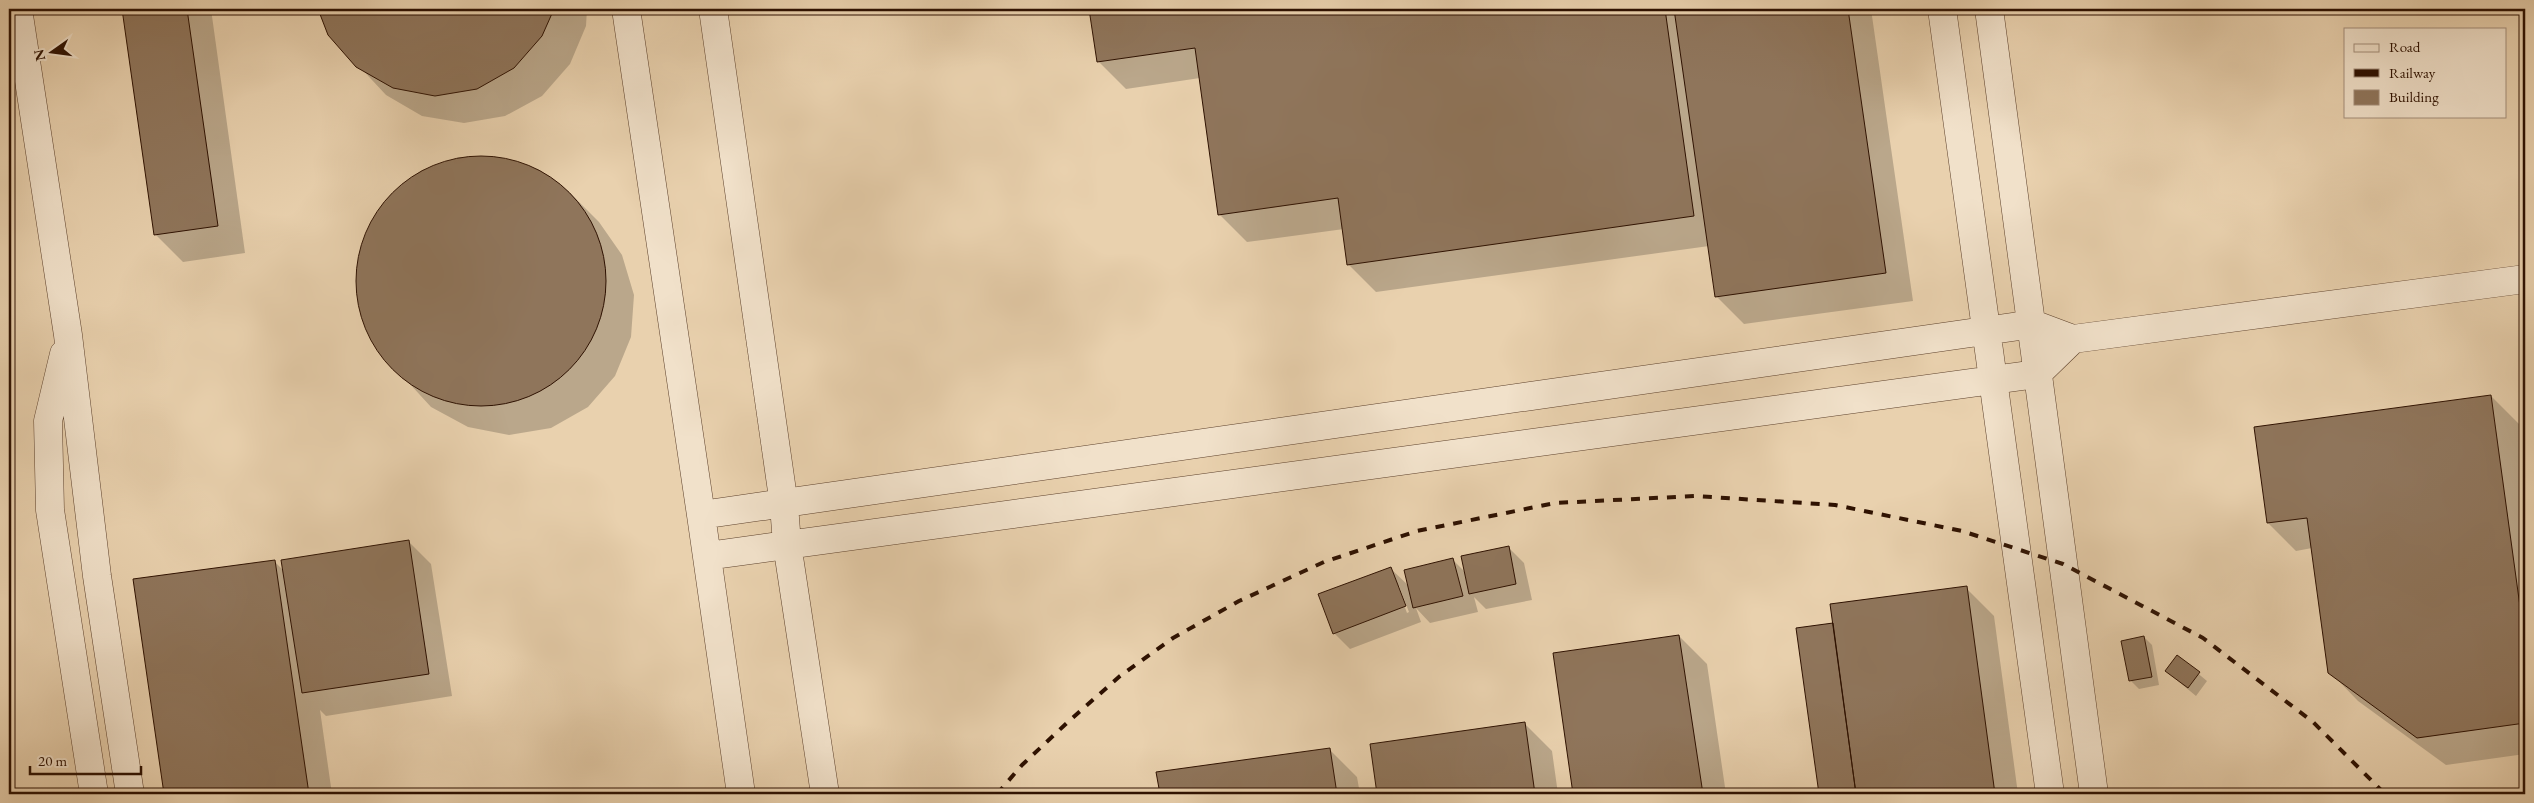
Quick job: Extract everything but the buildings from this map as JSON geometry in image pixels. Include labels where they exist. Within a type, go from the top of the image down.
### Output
[{"type":"street","points":[[18,9],[68,336],[97,576],[130,794]]},
{"type":"street","points":[[626,9],[741,794]]},
{"type":"street","points":[[713,9],[784,505],[787,544],[825,794]]},
{"type":"street","points":[[1942,9],[2050,794]]},
{"type":"street","points":[[1989,9],[2033,324],[2094,794]]},
{"type":"street","points":[[701,515],[784,505],[2033,324],[2073,340],[2525,278]]},
{"type":"street","points":[[68,336],[48,420],[50,510],[94,794]]},
{"type":"street","points":[[707,556],[2038,374],[2073,340]]},
{"type":"railway","points":[[997,794],[1022,765],[1069,721],[1120,676],[1173,638],[1239,601],[1324,562],[1417,531],[1555,503],[1695,496],[1835,505],[1962,531],[2063,564],[2203,638],[2313,722],[2385,794]]}]
